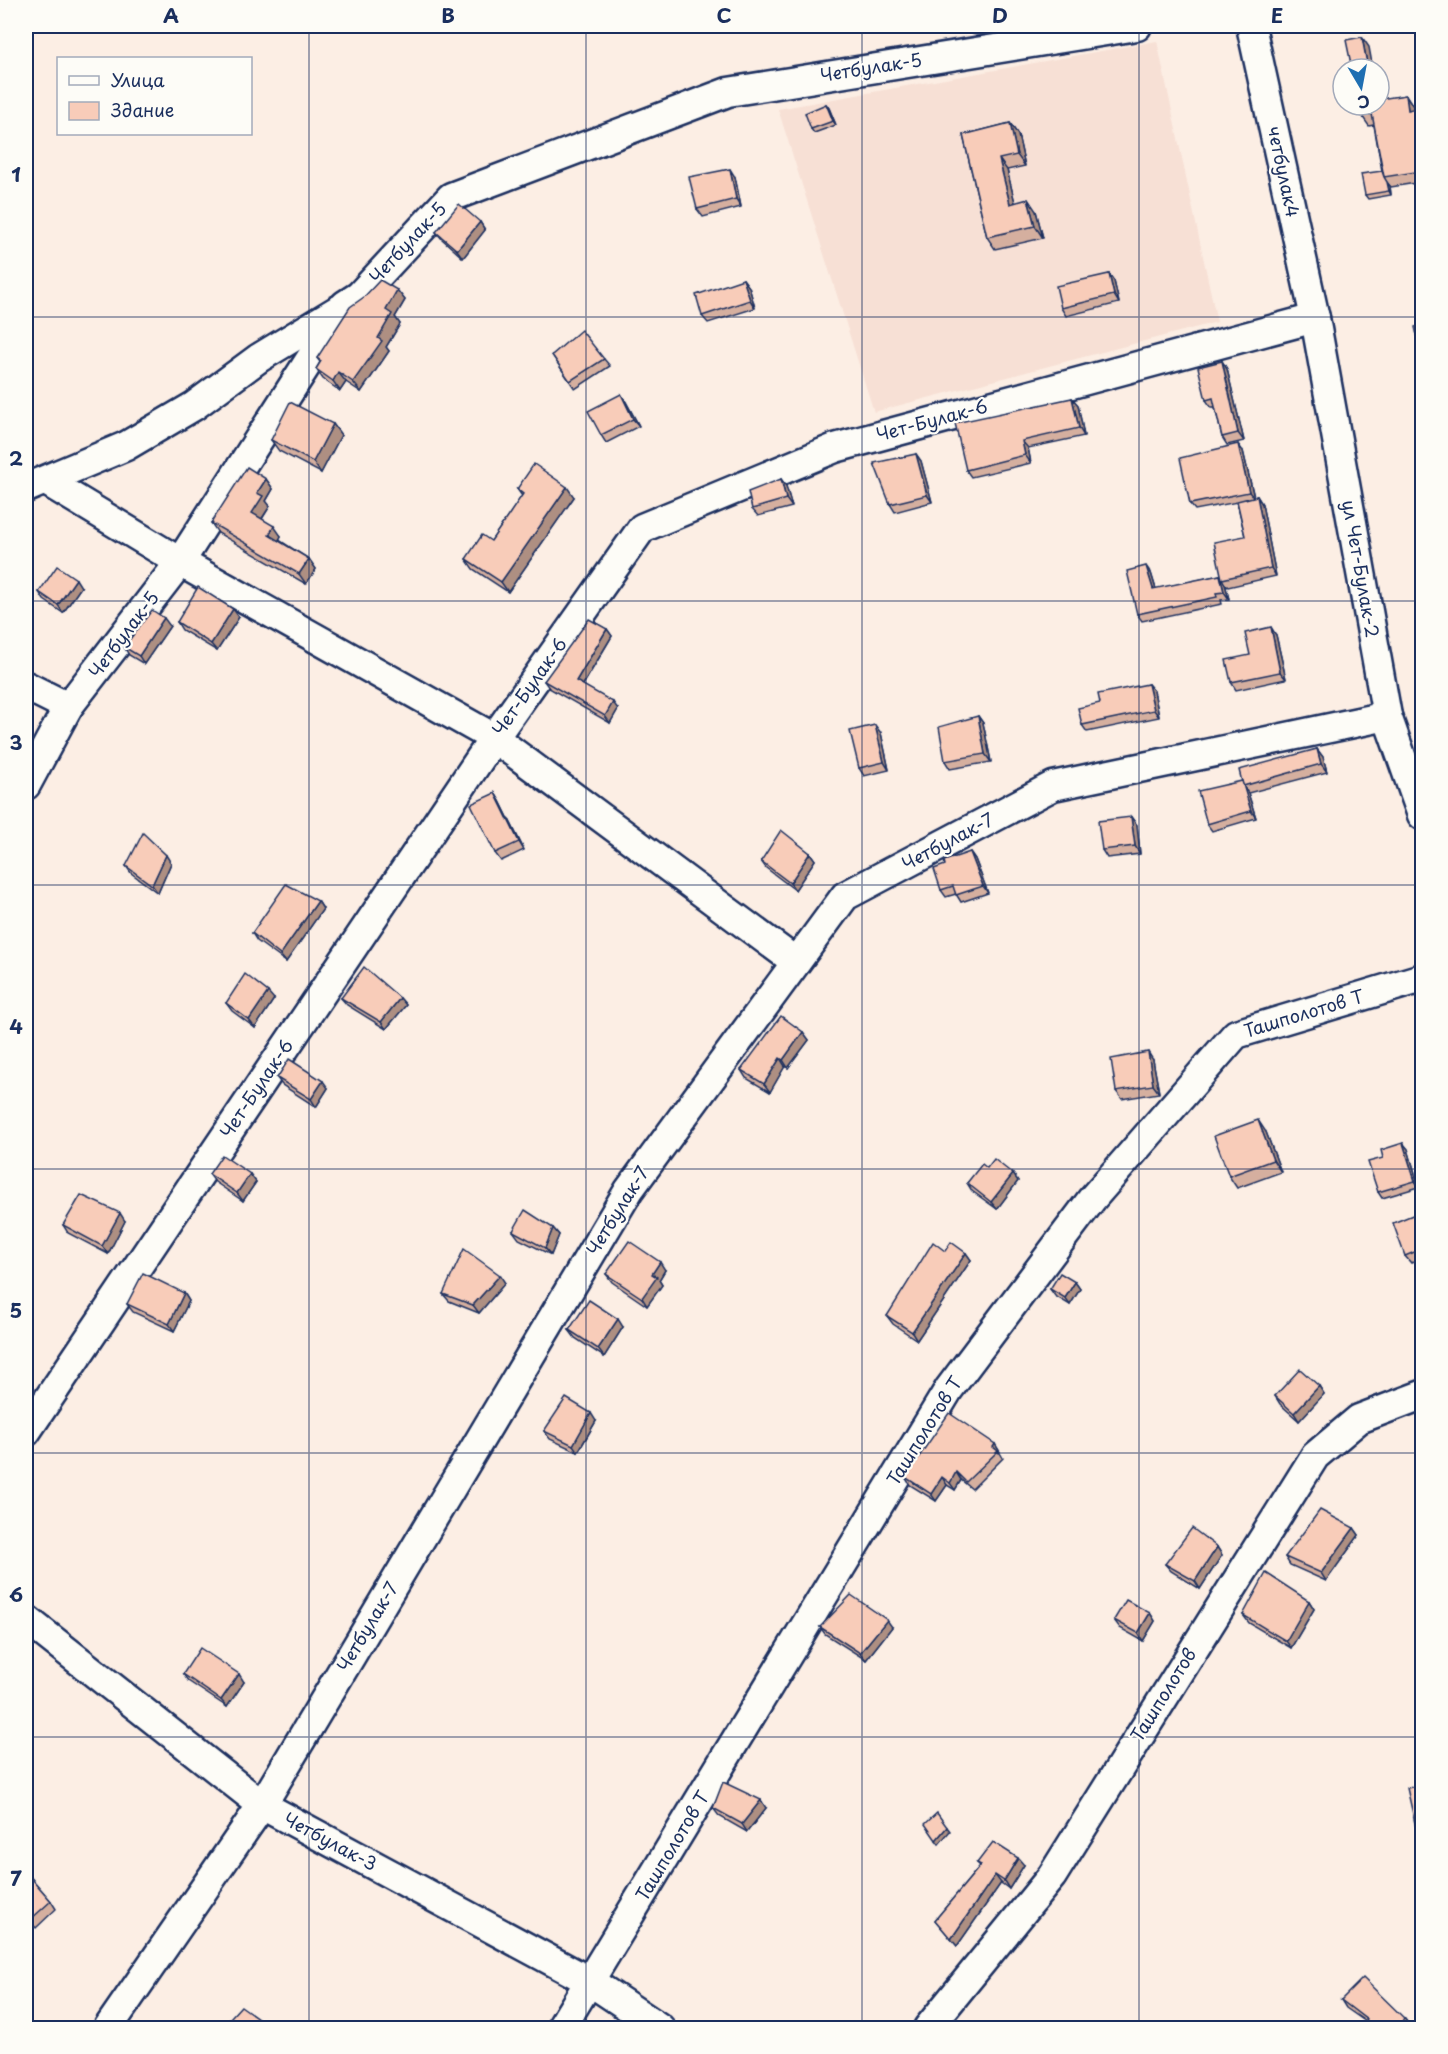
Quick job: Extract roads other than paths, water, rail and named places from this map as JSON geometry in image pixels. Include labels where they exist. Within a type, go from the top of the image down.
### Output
[{"type":"street","name":"Четбулак-5","points":[[26,785],[68,707],[180,562],[345,305],[359,296],[451,197],[728,92],[1137,26]]},
{"type":"street","name":"четбулак4","points":[[1251,26],[1315,318]]},
{"type":"street","points":[[36,484],[126,446],[194,405],[259,358],[345,305]]},
{"type":"street","name":"ул Чет-Булак-2","points":[[1315,318],[1387,716],[1422,815]]},
{"type":"street","name":"Чет-Булак-6","points":[[26,1432],[494,738],[642,528],[835,448],[1315,318]]},
{"type":"street","points":[[36,484],[494,738],[796,962]]},
{"type":"street","points":[[26,686],[68,707]]},
{"type":"street","name":"Четбулак-7","points":[[108,2028],[262,1805],[629,1190],[845,896],[1053,786],[1387,716]]},
{"type":"street","name":"Ташполотов Т","points":[[561,2028],[949,1389],[1092,1199],[1236,1034],[1422,978]]},
{"type":"street","name":"Ташполотов","points":[[928,2028],[1052,1876],[1315,1456],[1359,1419],[1422,1395]]},
{"type":"street","name":"Четбулак-3","points":[[26,1619],[262,1805],[591,1982],[660,2028]]}]
